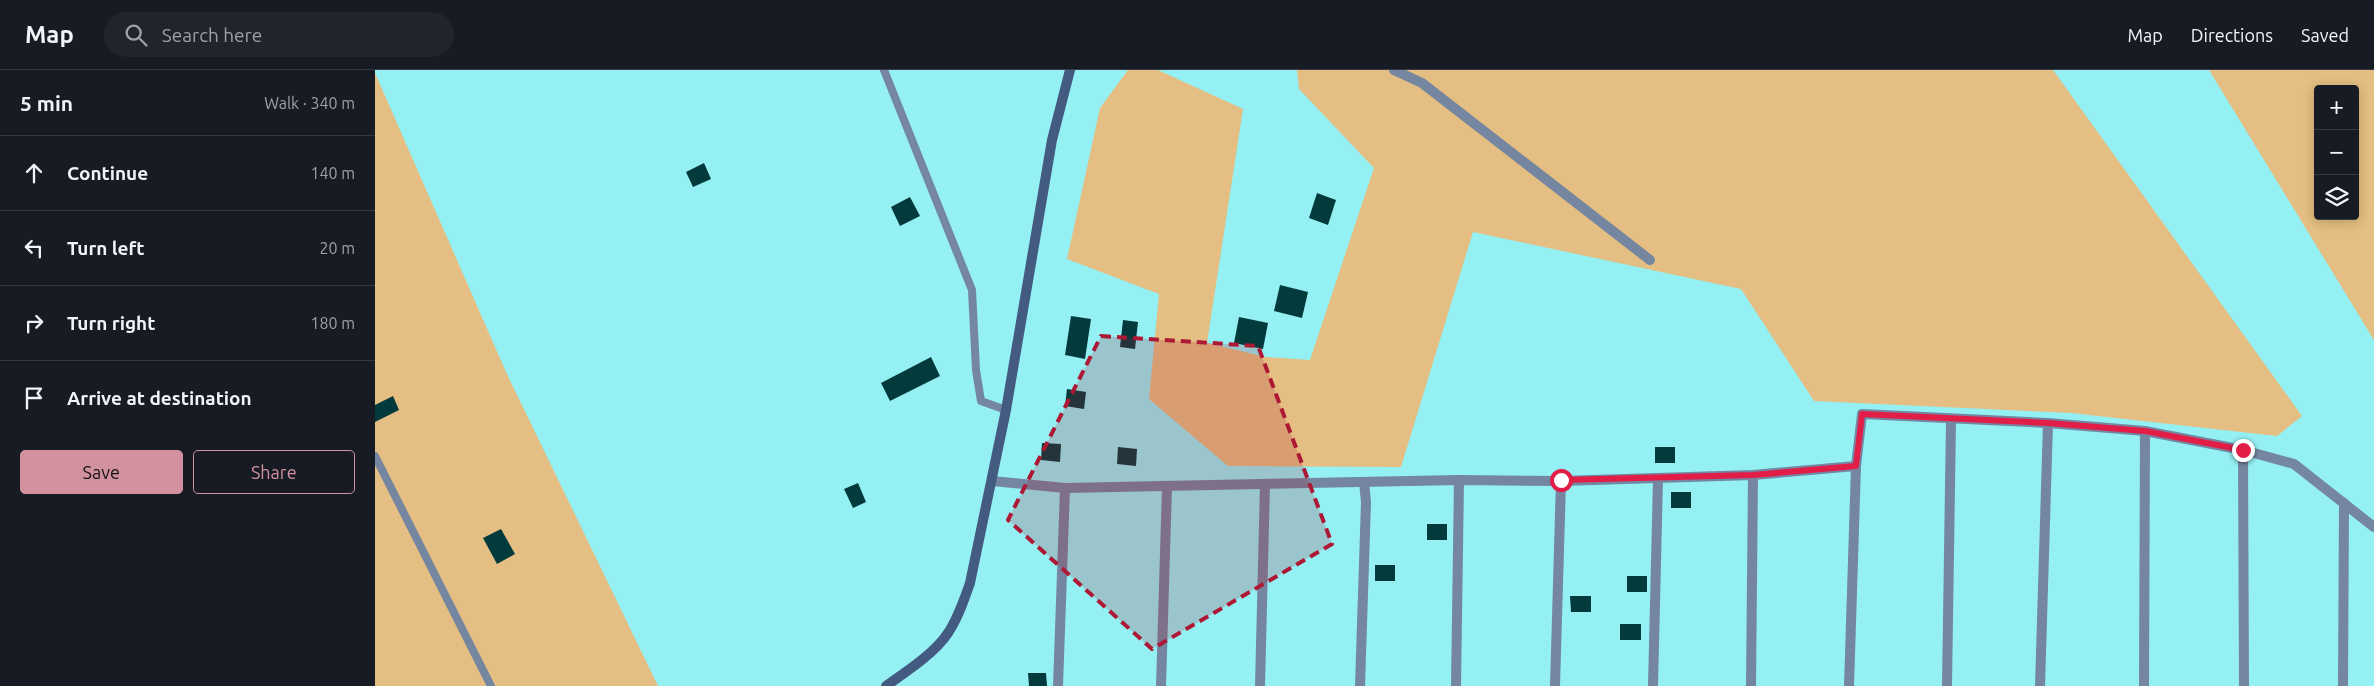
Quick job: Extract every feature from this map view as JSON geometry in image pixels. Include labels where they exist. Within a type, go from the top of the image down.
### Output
[{"type":"main road","points":[[886,686],[917,664],[948,634],[970,583],[1006,410],[1052,140],[1070,70]]},
{"type":"street","points":[[1394,70],[1422,82],[1650,260]]},
{"type":"street","points":[[1849,686],[1856,466],[1862,414],[1951,420],[2048,423],[2145,431],[2243,450],[2293,464],[2374,527]]},
{"type":"street","points":[[1947,686],[1951,420]]},
{"type":"street","points":[[2040,686],[2048,423]]},
{"type":"street","points":[[2144,686],[2145,431]]},
{"type":"street","points":[[2243,450],[2244,686]]},
{"type":"street","points":[[992,481],[1065,488],[1459,480],[1659,479],[1753,475],[1856,466]]},
{"type":"street","points":[[1751,686],[1753,475]]},
{"type":"street","points":[[1653,686],[1659,479]]},
{"type":"street","points":[[1456,686],[1459,480]]},
{"type":"street","points":[[1555,686],[1561,480]]},
{"type":"street","points":[[1360,686],[1366,502],[1364,482]]},
{"type":"street","points":[[1260,686],[1265,484]]},
{"type":"street","points":[[1161,686],[1167,487]]},
{"type":"street","points":[[1059,686],[1065,488]]},
{"type":"street","points":[[2343,686],[2344,503]]},
{"type":"lane","points":[[884,70],[972,290],[976,370],[981,401],[1006,410]]},
{"type":"lane","points":[[375,456],[491,686]]},
{"type":"highlighted area","points":[[1101,336],[1258,346],[1332,544],[1152,649],[1008,520]]},
{"type":"shaded area","points":[[1128,70],[1158,70],[1243,109],[1207,343],[1266,357],[1310,360],[1374,168],[1299,89],[1297,70],[2053,70],[2302,416],[2277,436],[2071,413],[1814,401],[1741,289],[1473,232],[1401,467],[1228,466],[1149,399],[1159,294],[1067,259],[1100,108]]},
{"type":"shaded area","points":[[2209,70],[2374,70],[2374,340]]},
{"type":"shaded area","points":[[375,73],[506,372],[658,686],[375,686]]},
{"type":"building","points":[[704,163],[711,179],[693,187],[686,172]]},
{"type":"building","points":[[1317,193],[1336,200],[1328,225],[1309,218]]},
{"type":"building","points":[[910,197],[920,216],[900,226],[891,207]]},
{"type":"building","points":[[1280,285],[1308,292],[1302,318],[1274,311]]},
{"type":"building","points":[[1071,316],[1091,319],[1085,359],[1065,355]]},
{"type":"building","points":[[1239,317],[1268,323],[1263,349],[1234,343]]},
{"type":"building","points":[[1123,320],[1138,322],[1135,349],[1120,347]]},
{"type":"building","points":[[931,357],[940,376],[890,401],[881,383]]},
{"type":"building","points":[[1067,389],[1086,392],[1084,409],[1065,406]]},
{"type":"building","points":[[393,396],[399,410],[375,422],[375,405]]},
{"type":"building","points":[[1042,443],[1061,444],[1060,462],[1041,460]]},
{"type":"building","points":[[1118,447],[1137,449],[1136,466],[1117,464]]},
{"type":"building","points":[[1655,447],[1675,447],[1675,463],[1655,463]]},
{"type":"building","points":[[858,483],[866,502],[853,508],[844,489]]},
{"type":"building","points":[[1671,492],[1691,492],[1691,508],[1671,508]]},
{"type":"building","points":[[1427,524],[1447,524],[1447,540],[1427,540]]},
{"type":"building","points":[[501,529],[515,554],[497,564],[483,538]]},
{"type":"building","points":[[1375,565],[1395,565],[1395,581],[1375,581]]},
{"type":"building","points":[[1627,576],[1647,576],[1647,592],[1627,592]]},
{"type":"building","points":[[1570,596],[1591,596],[1591,612],[1571,612]]},
{"type":"building","points":[[1620,624],[1641,624],[1641,640],[1620,640]]},
{"type":"building","points":[[1028,673],[1046,673],[1047,686],[1029,686]]},
{"type":"route","points":[[1561,480],[1659,479],[1753,475],[1856,466],[1862,414],[1951,420],[2048,423],[2145,431],[2243,450]]}]
